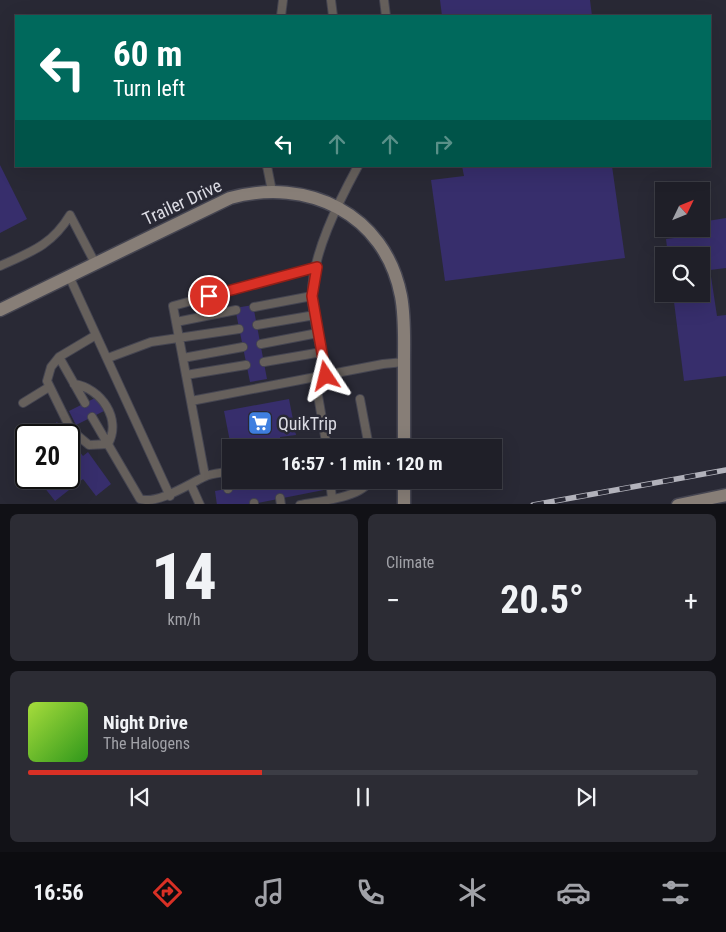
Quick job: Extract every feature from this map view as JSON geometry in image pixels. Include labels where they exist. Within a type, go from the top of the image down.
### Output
[{"type":"street","name":"Trailer Drive","points":[[0,310],[230,198],[272,191],[308,195],[336,206],[372,235],[383,250],[396,277],[404,324],[404,439]]},
{"type":"street","points":[[404,489],[404,504]]},
{"type":"street","points":[[678,504],[726,496]]},
{"type":"lane","points":[[281,15],[283,0]]},
{"type":"lane","points":[[331,0],[333,15]]},
{"type":"lane","points":[[384,0],[386,15]]},
{"type":"lane","points":[[267,167],[272,191]]},
{"type":"lane","points":[[326,376],[312,296],[317,267],[336,206],[357,167]]},
{"type":"lane","points":[[0,266],[46,245],[61,230],[70,215],[95,263]]},
{"type":"lane","points":[[205,476],[172,306],[317,267]]},
{"type":"lane","points":[[69,276],[170,496]]},
{"type":"lane","points":[[254,307],[312,296]]},
{"type":"lane","points":[[176,322],[236,310]]},
{"type":"lane","points":[[257,325],[315,315]]},
{"type":"lane","points":[[108,358],[151,342],[239,329]]},
{"type":"lane","points":[[261,344],[318,333]]},
{"type":"lane","points":[[96,335],[60,357],[50,367],[47,380],[71,430],[80,440],[90,446],[108,444]]},
{"type":"lane","points":[[183,358],[243,347]]},
{"type":"lane","points":[[264,362],[322,352]]},
{"type":"lane","points":[[60,357],[85,403]]},
{"type":"lane","points":[[191,401],[384,364],[404,362]]},
{"type":"lane","points":[[186,376],[246,365]]},
{"type":"lane","points":[[314,378],[325,439]]},
{"type":"lane","points":[[74,384],[91,388],[99,394],[113,424],[113,434],[108,444]]},
{"type":"lane","points":[[23,403],[49,387]]},
{"type":"lane","points":[[360,399],[366,439]]},
{"type":"lane","points":[[92,417],[140,499],[149,503],[170,496],[205,476],[222,473]]},
{"type":"lane","points":[[191,485],[200,504]]},
{"type":"lane","points":[[330,489],[332,499]]},
{"type":"lane","points":[[304,494],[303,504],[332,499],[363,489]]},
{"type":"building","points":[[440,0],[590,0],[592,15],[442,15]]},
{"type":"building","points":[[0,165],[27,219],[0,233]]},
{"type":"building","points":[[462,167],[612,167],[625,258],[445,281],[431,180],[464,176]]},
{"type":"building","points":[[726,218],[726,268],[710,270],[710,247],[667,247],[666,239],[710,238],[710,221]]},
{"type":"building","points":[[710,270],[717,316],[726,315],[726,376],[684,381],[674,302],[710,302]]},
{"type":"building","name":"QuikTrip","points":[[253,305],[267,379],[250,382],[235,308]]},
{"type":"building","points":[[97,397],[104,411],[76,424],[69,411]]},
{"type":"building","name":"QuikTrip","points":[[289,399],[296,435],[280,437],[280,439],[229,439],[224,411]]},
{"type":"building","points":[[80,452],[83,456],[88,452],[111,484],[96,496],[83,479],[80,481]]},
{"type":"building","points":[[46,489],[70,489],[55,501]]},
{"type":"building","points":[[226,489],[329,489],[252,504],[217,504],[215,491]]},
{"type":"railway","points":[[539,504],[726,470]]},
{"type":"place","name":"QuikTrip","points":[[260,423]]},
{"type":"route","points":[[209,296],[317,267],[312,296],[326,376]]}]
